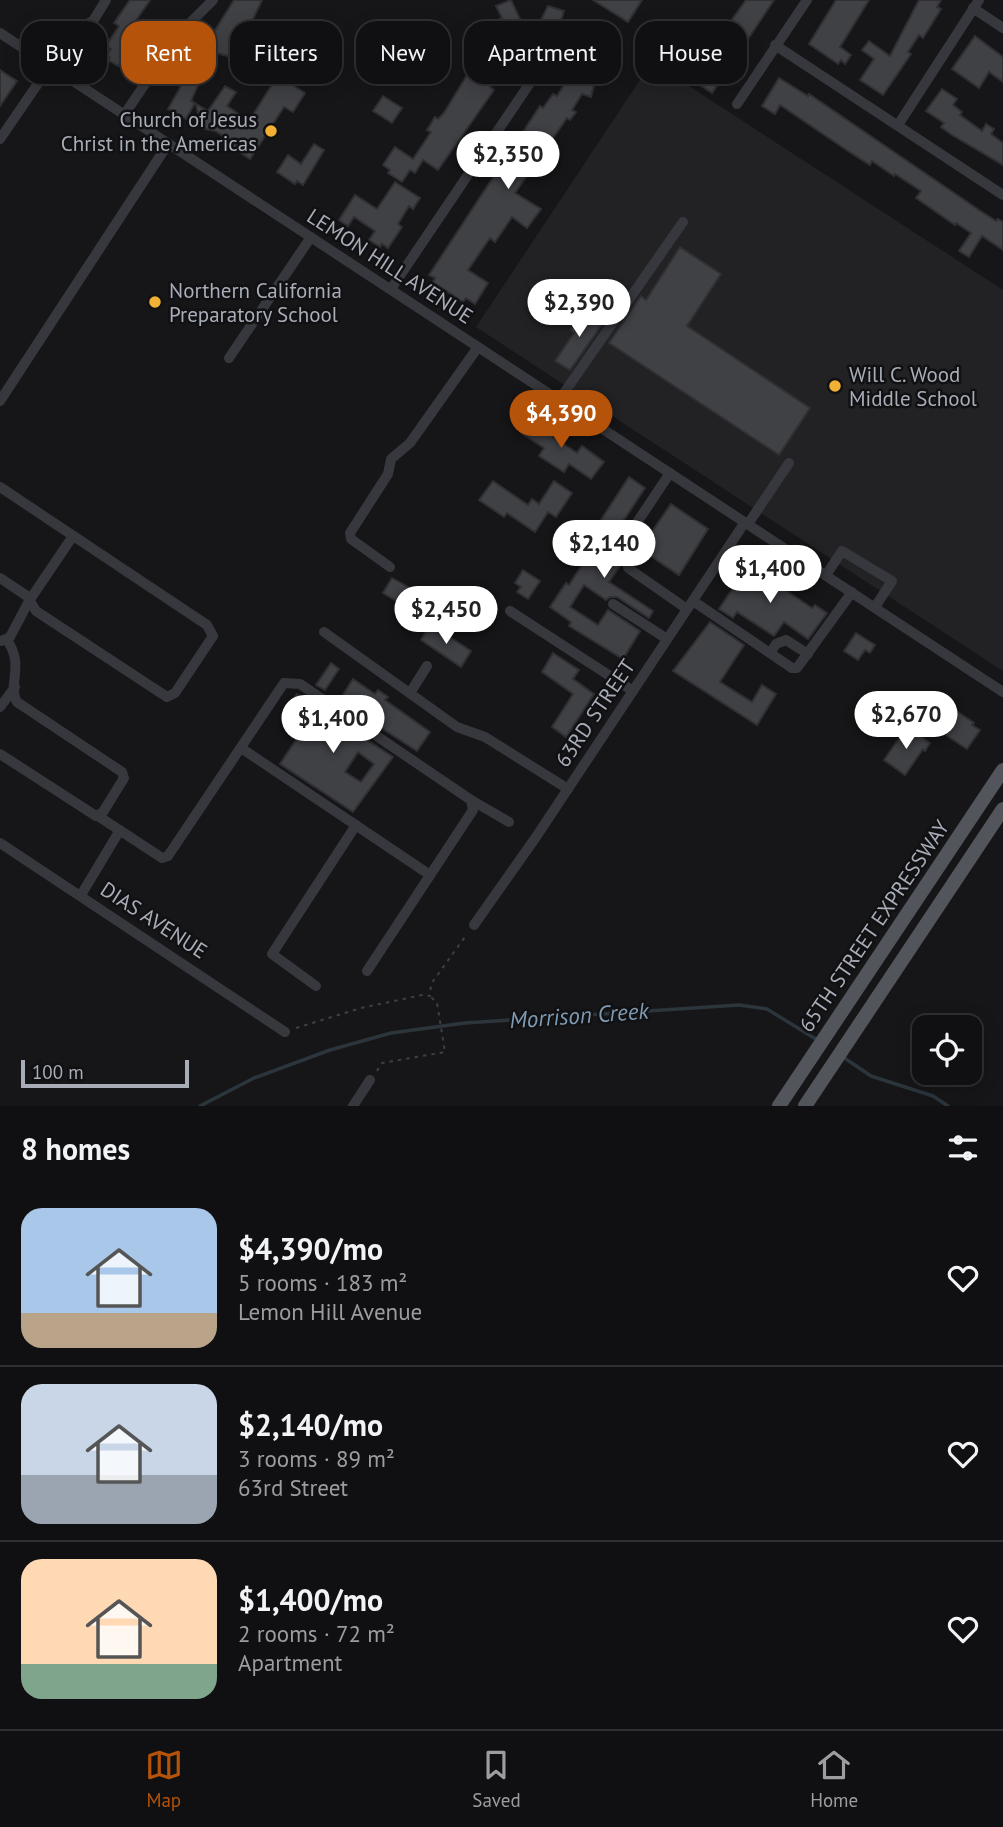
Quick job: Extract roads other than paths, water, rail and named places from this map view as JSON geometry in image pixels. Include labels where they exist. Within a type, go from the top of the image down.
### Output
[{"type":"main road","name":"65TH STREET EXPRESSWAY","points":[[779,1106],[1003,770]]},
{"type":"main road","name":"65TH STREET EXPRESSWAY","points":[[804,1106],[1003,808]]},
{"type":"street","points":[[93,21],[106,0]]},
{"type":"street","points":[[737,104],[807,0]]},
{"type":"street","points":[[124,115],[178,35],[206,3]]},
{"type":"street","points":[[898,125],[976,4],[1003,28]]},
{"type":"street","name":"LEMON HILL AVENUE","points":[[0,33],[21,47]]},
{"type":"street","points":[[775,45],[1003,195]]},
{"type":"street","points":[[0,139],[33,84]]},
{"type":"street","name":"LEMON HILL AVENUE","points":[[78,84],[1003,692]]},
{"type":"street","points":[[391,289],[529,84]]},
{"type":"street","points":[[0,401],[168,144]]},
{"type":"street","points":[[559,400],[683,222]]},
{"type":"street","points":[[229,358],[311,237]]},
{"type":"street","points":[[390,567],[351,539],[350,533],[388,474],[391,459],[410,443],[478,346]]},
{"type":"street","name":"63RD STREET","points":[[474,925],[789,463]]},
{"type":"street","points":[[670,473],[628,536],[628,568],[792,668],[797,668],[852,592]]},
{"type":"street","points":[[0,487],[206,625],[211,629],[211,642],[175,693],[167,697],[36,611],[27,596],[0,578]]},
{"type":"street","points":[[73,536],[3,641],[16,660],[14,697],[18,702],[122,772],[122,783],[98,816]]},
{"type":"street","points":[[826,575],[842,551],[892,581],[876,607]]},
{"type":"street","points":[[613,604],[667,639]]},
{"type":"street","points":[[510,611],[633,691]]},
{"type":"street","points":[[324,632],[457,727],[485,737],[568,789]]},
{"type":"street","points":[[770,653],[776,644],[786,640],[808,654]]},
{"type":"street","points":[[410,694],[427,666]]},
{"type":"street","points":[[0,754],[162,858],[168,856],[285,683],[292,682],[300,684],[471,800],[509,822]]},
{"type":"street","points":[[0,707],[15,687]]},
{"type":"street","points":[[241,748],[430,875]]},
{"type":"street","points":[[367,971],[473,810],[471,800]]},
{"type":"street","points":[[316,986],[272,954],[356,825]]},
{"type":"street","points":[[81,895],[120,831]]},
{"type":"street","name":"DIAS AVENUE","points":[[0,843],[285,1032]]},
{"type":"street","points":[[353,1106],[370,1080]]},
{"type":"waterway","name":"Morrison Creek","points":[[200,1106],[254,1078],[330,1050],[391,1033],[465,1023],[739,1005],[767,1009],[819,1041]]},
{"type":"waterway","name":"Morrison Creek","points":[[843,1057],[871,1076],[933,1096],[948,1106]]},
{"type":"place","name":"Church of Jesus Christ in the Americas","points":[[271,131]]},
{"type":"place","name":"Northern California Preparatory School","points":[[155,302]]},
{"type":"place","name":"Will C. Wood Middle School","points":[[835,386]]}]
